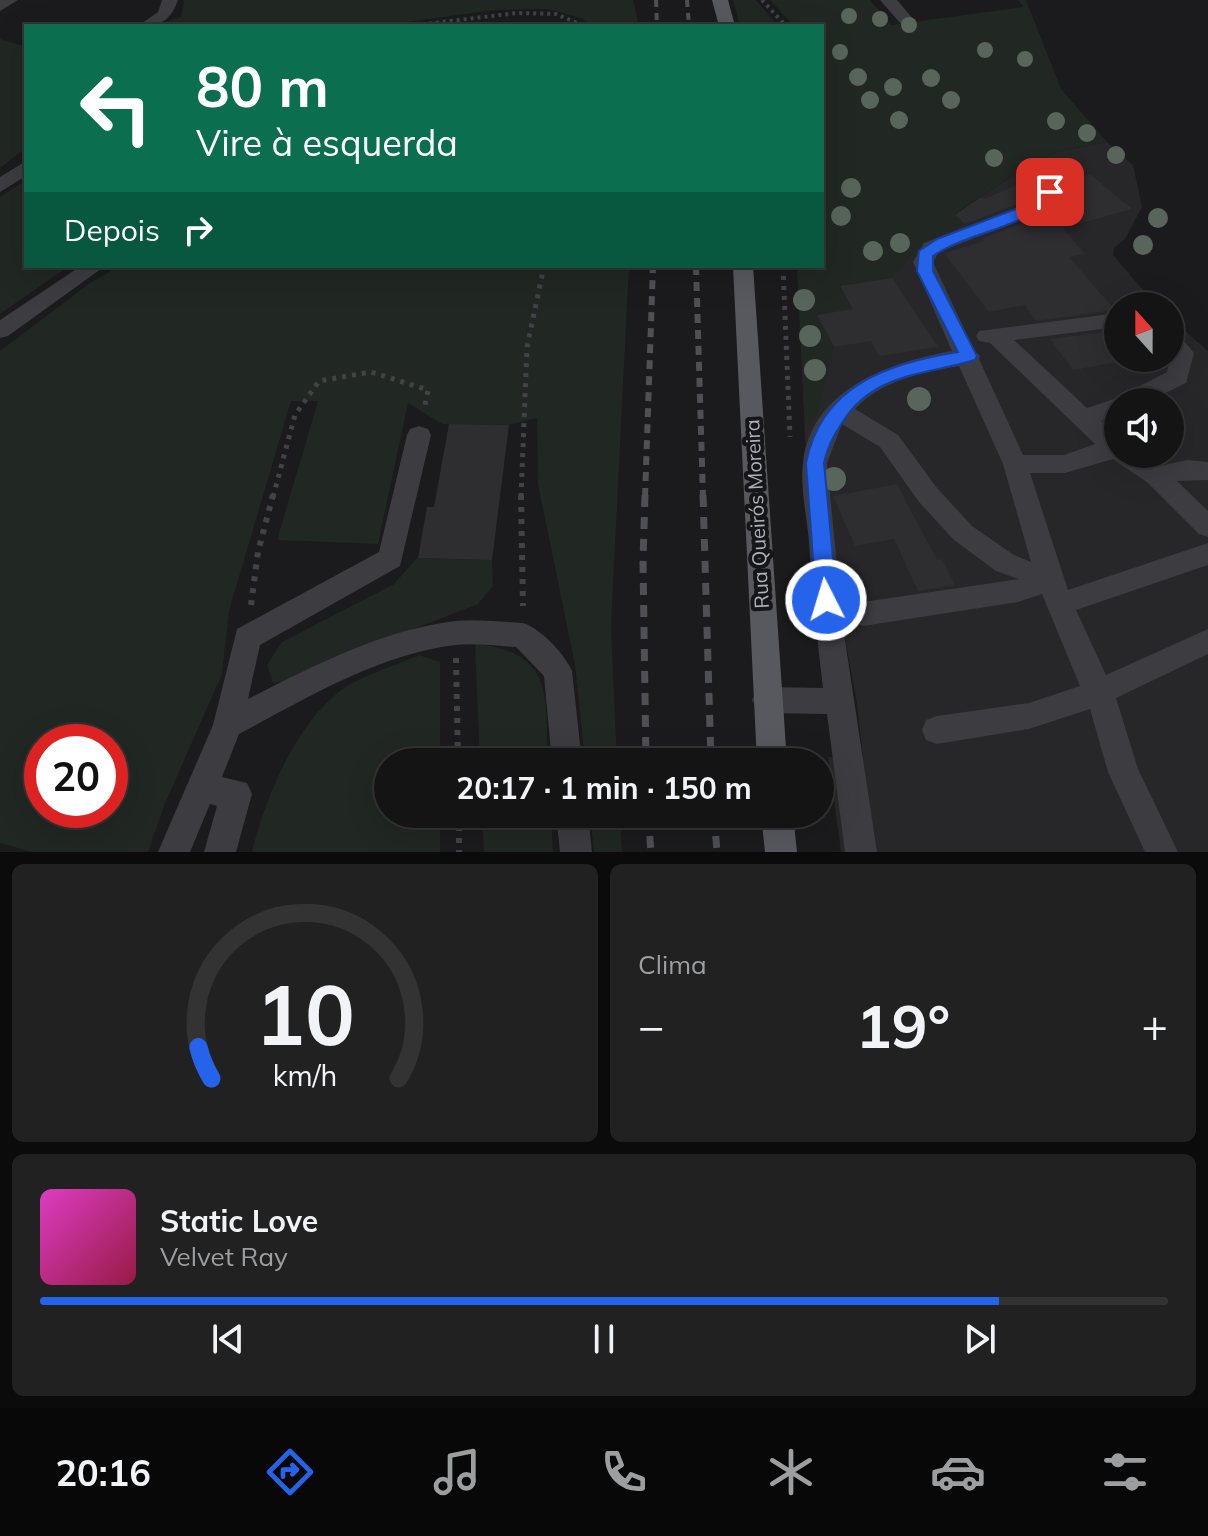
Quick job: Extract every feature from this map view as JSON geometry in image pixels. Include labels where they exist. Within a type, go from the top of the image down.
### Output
[{"type":"main road","points":[[720,0],[726,24]]},
{"type":"main road","name":"Rua Queirós Moreira","points":[[743,268],[771,748]]},
{"type":"main road","points":[[778,828],[781,852]]},
{"type":"street","points":[[0,6],[10,0]]},
{"type":"street","points":[[149,24],[165,14],[170,0]]},
{"type":"street","points":[[888,0],[907,21]]},
{"type":"street","points":[[0,186],[24,168]]},
{"type":"street","points":[[1049,169],[1050,192],[1034,208],[943,243],[925,254],[925,271],[964,348],[1015,464],[1056,592],[1086,670],[1100,692],[1123,772],[1162,852]]},
{"type":"street","points":[[0,331],[92,268]]},
{"type":"street","points":[[861,852],[829,627],[815,463],[818,445],[840,411],[857,392],[877,379],[934,362],[995,335],[1104,322]]},
{"type":"street","points":[[995,335],[1104,439]]},
{"type":"street","points":[[1155,388],[1178,377],[1179,372]]},
{"type":"street","points":[[840,411],[889,441],[904,457],[928,495],[963,533],[1005,563],[1056,592]]},
{"type":"street","points":[[1082,419],[1104,411]]},
{"type":"street","points":[[174,852],[228,725],[247,638],[391,558],[419,435]]},
{"type":"street","points":[[1015,464],[1065,464],[1104,454]]},
{"type":"street","points":[[1145,468],[1157,476],[1208,527]]},
{"type":"street","points":[[1157,476],[1187,469],[1208,471]]},
{"type":"street","points":[[863,614],[1018,591],[1056,592],[1208,554]]},
{"type":"street","points":[[228,725],[306,684],[401,645],[455,633],[523,635],[558,671],[566,748]]},
{"type":"street","points":[[937,730],[1029,716],[1100,692],[1208,641]]},
{"type":"street","points":[[767,700],[841,701]]},
{"type":"street","points":[[202,788],[236,794],[220,852]]},
{"type":"street","points":[[573,828],[576,852]]},
{"type":"path","points":[[762,0],[784,24]]},
{"type":"path","points":[[425,24],[517,13],[556,14],[579,24]]},
{"type":"path","points":[[523,635],[523,429],[530,310],[543,268]]},
{"type":"path","points":[[247,638],[258,552],[295,415],[319,381],[371,372],[428,390],[419,435]]},
{"type":"path","points":[[455,633],[458,748]]},
{"type":"path","points":[[459,828],[459,852]]},
{"type":"shaded area","points":[[184,0],[633,0],[639,24],[588,24],[581,18],[547,9],[495,10],[392,24],[161,24],[181,17]]},
{"type":"shaded area","points":[[733,0],[756,0],[776,24],[739,24]]},
{"type":"shaded area","points":[[770,0],[870,0],[891,25],[1024,7],[1018,0],[1026,0],[1061,89],[1107,142],[1060,151],[1034,161],[955,214],[965,224],[924,242],[892,278],[840,286],[853,309],[818,315],[834,347],[817,416],[805,426],[797,268],[824,268],[824,24],[792,24]]},
{"type":"shaded area","points":[[0,39],[24,46],[24,150],[0,168]]},
{"type":"shaded area","points":[[1107,142],[1133,165],[1142,207],[1125,239],[1114,248],[1113,255],[1145,292],[1104,292],[1104,372],[1184,372],[1184,330],[1208,351],[1208,852],[841,852],[834,801],[834,757],[863,757],[843,628],[814,626],[797,268],[824,268],[824,265],[954,215],[1034,161],[1060,151]]},
{"type":"shaded area","points":[[24,181],[24,268],[66,268],[0,314],[0,197]]},
{"type":"shaded area","points":[[116,268],[629,268],[611,626],[616,748],[584,748],[575,665],[538,484],[537,418],[509,425],[442,424],[408,403],[378,544],[277,540],[318,401],[291,401],[229,611],[222,674],[164,806],[148,852],[32,852],[0,843],[0,351],[90,283]]},
{"type":"shaded area","points":[[417,558],[492,560],[493,586],[478,604],[373,645],[299,680],[273,683],[267,665],[282,642],[394,584]]},
{"type":"shaded area","points":[[475,644],[501,649],[520,657],[533,668],[541,682],[547,717],[548,748],[479,748]]},
{"type":"shaded area","points":[[419,655],[440,662],[440,748],[374,748],[374,828],[440,828],[440,852],[252,852],[274,787],[296,743],[324,705],[357,681]]},
{"type":"shaded area","points":[[483,828],[552,828],[553,852],[484,852]]},
{"type":"shaded area","points":[[591,828],[621,828],[622,852],[594,852]]},
{"type":"building","points":[[1090,174],[1132,209],[1063,228],[1085,254],[1069,257],[1104,297],[1104,312],[1036,321],[1025,305],[989,312],[944,253],[984,241],[982,239],[1042,215],[1062,194],[1062,181]]},
{"type":"building","points":[[1015,186],[1024,191],[1037,190],[1025,201],[965,224],[955,215],[981,197],[984,199]]},
{"type":"building","points":[[892,278],[938,347],[879,356],[871,341],[834,347],[817,315],[853,309],[840,286]]},
{"type":"building","points":[[1104,332],[1104,364],[1073,370],[1050,339]]},
{"type":"building","points":[[449,424],[509,425],[492,560],[418,558],[427,507],[434,507]]},
{"type":"building","points":[[897,484],[937,560],[942,559],[955,585],[918,591],[894,539],[855,546],[833,496]]},
{"type":"railway","points":[[656,0],[657,24]]},
{"type":"railway","points":[[687,0],[689,24]]},
{"type":"railway","points":[[645,497],[653,268]]},
{"type":"railway","points":[[696,268],[703,497]]},
{"type":"railway","points":[[645,495],[646,748]]},
{"type":"railway","points":[[703,495],[711,748]]},
{"type":"railway","points":[[649,828],[651,852]]},
{"type":"railway","points":[[715,828],[717,852]]},
{"type":"route","points":[[826,600],[815,463],[818,445],[840,411],[857,392],[877,379],[897,371],[969,356],[925,271],[925,254],[931,248],[1034,208],[1050,192]]}]
